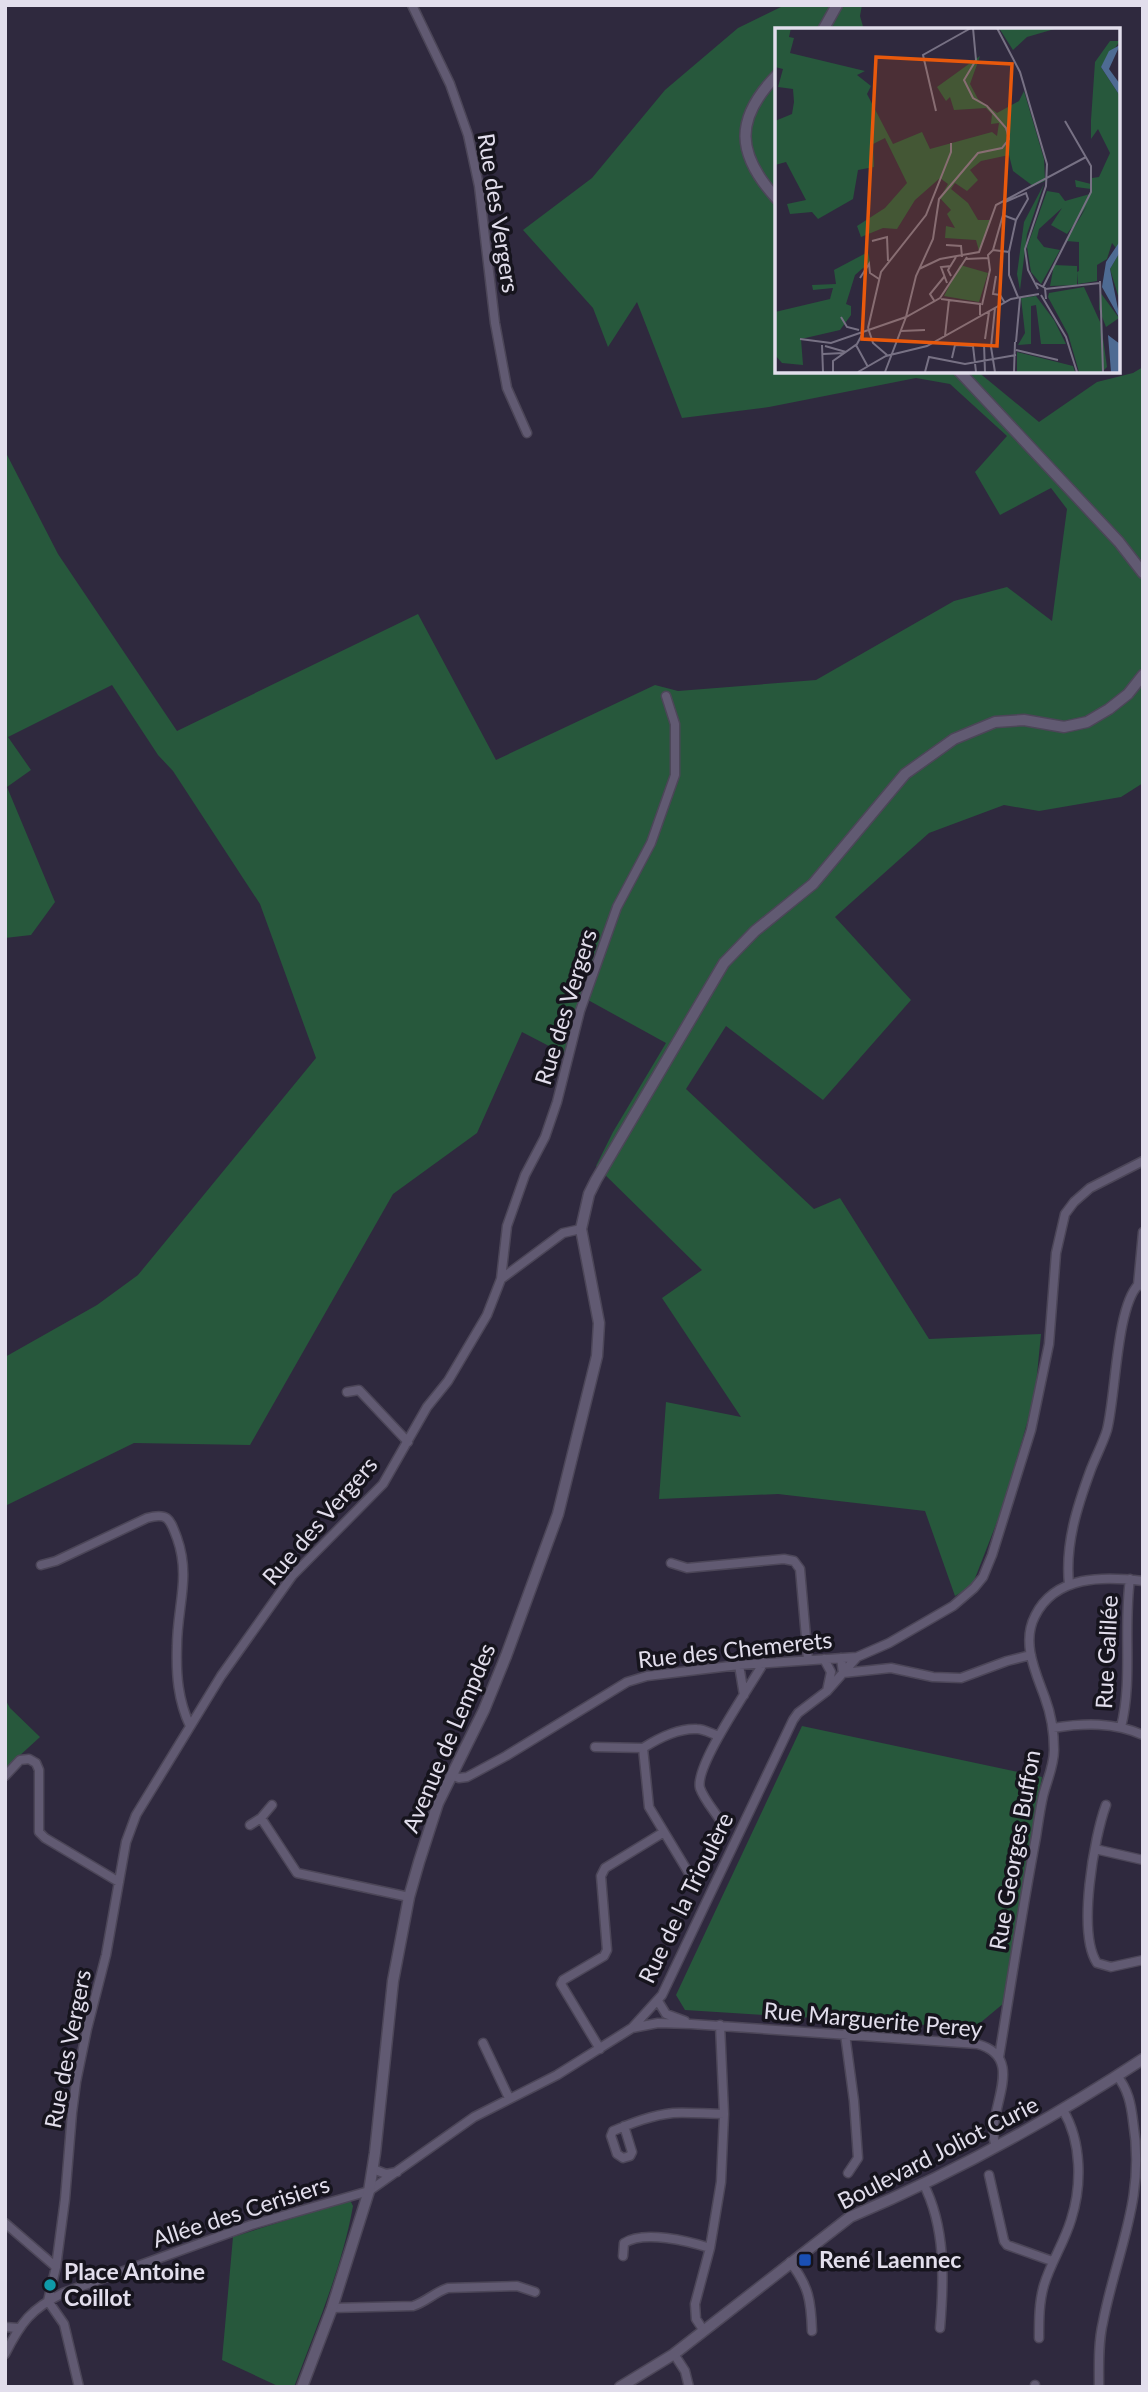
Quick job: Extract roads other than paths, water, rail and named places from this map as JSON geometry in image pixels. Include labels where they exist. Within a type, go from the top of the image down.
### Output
[{"type":"street","name":"Rue des Vergers","points":[[412,5],[450,83],[468,135],[479,186],[495,323],[507,388],[527,433]]},
{"type":"street","points":[[824,28],[837,5]]},
{"type":"street","points":[[775,77],[751,108],[746,122],[745,141],[749,160],[756,173],[775,197]]},
{"type":"street","points":[[961,373],[1119,542],[1143,573]]},
{"type":"street","points":[[501,1279],[563,1233],[581,1228],[589,1194],[596,1180],[724,963],[755,931],[813,884],[905,774],[954,739],[995,722],[1024,720],[1064,727],[1087,722],[1110,709],[1128,694],[1143,675]]},
{"type":"street","name":"Rue des Vergers","points":[[48,2301],[56,2267],[65,2199],[76,2082],[106,1955],[126,1842],[136,1815],[221,1676],[292,1576],[383,1484],[427,1407],[448,1381],[487,1315],[501,1279],[508,1226],[525,1175],[545,1137],[553,1114],[580,1011],[617,906],[651,843],[675,775],[675,724],[666,696]]},
{"type":"street","name":"Rue des Chemerets","points":[[451,1775],[459,1779],[467,1777],[497,1762],[627,1682],[647,1676],[764,1662],[857,1657],[889,1643],[953,1606],[974,1588],[987,1566],[1031,1430],[1049,1344],[1056,1253],[1065,1214],[1090,1188],[1143,1161]]},
{"type":"street","name":"Avenue de Lempdes","points":[[302,2387],[332,2308],[369,2192],[393,1981],[409,1897],[427,1834],[451,1775],[484,1710],[558,1514],[594,1370],[600,1340],[600,1323],[581,1228]]},
{"type":"street","points":[[1143,1232],[1140,1285],[1130,1293],[1124,1318],[1107,1431],[1072,1528],[1067,1565],[1069,1584],[1081,1580],[1143,1581]]},
{"type":"street","points":[[347,1392],[359,1390],[408,1442]]},
{"type":"street","points":[[41,1566],[147,1518],[159,1515],[171,1522],[184,1563],[177,1646],[178,1693],[190,1726]]},
{"type":"street","points":[[671,1563],[687,1568],[784,1559],[794,1561],[800,1569],[808,1660]]},
{"type":"street","name":"Rue Galilée","points":[[1121,1727],[1128,1691],[1126,1631],[1130,1579]]},
{"type":"street","name":"Rue Georges Buffon","points":[[999,2057],[1027,1883],[1043,1795],[1051,1774],[1054,1754],[1053,1728],[1031,1655],[1031,1628],[1035,1615],[1046,1602],[1069,1584]]},
{"type":"street","points":[[841,1658],[843,1673],[891,1668],[933,1677],[961,1678],[1031,1655]]},
{"type":"street","name":"Rue de la Trioulère","points":[[369,2192],[453,2130],[509,2098],[557,2075],[632,2028],[648,2013],[658,2001],[793,1720],[827,1691],[857,1657]]},
{"type":"street","points":[[824,1659],[831,1672],[827,1691]]},
{"type":"street","points":[[723,1825],[700,1787],[700,1776],[719,1736],[764,1662]]},
{"type":"street","points":[[739,1665],[744,1695]]},
{"type":"street","points":[[1053,1728],[1092,1724],[1121,1727],[1143,1735]]},
{"type":"street","points":[[595,1748],[643,1748],[656,1740],[692,1729],[719,1736]]},
{"type":"street","points":[[643,1748],[649,1807],[696,1885]]},
{"type":"street","points":[[5,1776],[20,1760],[29,1759],[36,1763],[39,1770],[40,1832],[45,1838],[118,1882]]},
{"type":"street","points":[[250,1825],[261,1818],[272,1805]]},
{"type":"street","points":[[1106,1805],[1097,1829],[1090,1873],[1092,1956],[1097,1963],[1111,1967],[1143,1960]]},
{"type":"street","points":[[261,1818],[297,1873],[409,1897]]},
{"type":"street","points":[[600,2049],[561,1984],[563,1980],[604,1956],[607,1950],[601,1876],[605,1868],[664,1832]]},
{"type":"street","points":[[1095,1849],[1143,1860]]},
{"type":"street","name":"Rue Marguerite Perey","points":[[658,2001],[666,2014],[691,2024]]},
{"type":"street","points":[[648,2013],[658,2024]]},
{"type":"street","name":"Rue Marguerite Perey","points":[[632,2028],[658,2024],[720,2025],[976,2044],[986,2047],[999,2057],[1002,2067],[993,2135],[996,2146]]},
{"type":"street","points":[[704,2331],[696,2319],[695,2304],[710,2248],[721,2182],[724,2114],[720,2025]]},
{"type":"street","points":[[845,2034],[858,2158],[848,2173]]},
{"type":"street","points":[[483,2043],[509,2098]]},
{"type":"street","name":"Boulevard Joliot Curie","points":[[620,2387],[674,2354],[850,2217],[1063,2110],[1143,2059]]},
{"type":"street","points":[[1099,2387],[1102,2323],[1132,2216],[1136,2181],[1136,2147],[1130,2101],[1117,2076]]},
{"type":"street","points":[[1039,2338],[1040,2300],[1052,2261],[1070,2221],[1078,2175],[1076,2143],[1069,2119],[1063,2110]]},
{"type":"street","points":[[624,2126],[672,2113],[724,2114]]},
{"type":"street","points":[[373,2169],[386,2174],[397,2172]]},
{"type":"street","points":[[989,2175],[1004,2241],[1007,2245],[1052,2261]]},
{"type":"street","points":[[922,2183],[933,2210],[942,2253],[940,2328]]},
{"type":"street","name":"Allée des Cerisiers","points":[[48,2301],[251,2225],[369,2192]]},
{"type":"street","points":[[5,2223],[56,2267]]},
{"type":"street","points":[[623,2256],[624,2243],[631,2239],[683,2240],[710,2248]]},
{"type":"street","points":[[790,2262],[806,2284],[812,2331]]},
{"type":"street","points":[[332,2308],[413,2306],[448,2288],[517,2286],[535,2292]]},
{"type":"street","points":[[5,2354],[18,2328],[34,2309],[48,2301],[64,2324],[79,2387]]},
{"type":"street","points":[[5,2327],[18,2328]]},
{"type":"street","points":[[674,2354],[685,2371],[688,2387]]},
{"type":"place","name":"René Laennec","points":[[805,2260]]},
{"type":"place","name":"Place Antoine Coillot","points":[[50,2285]]}]
